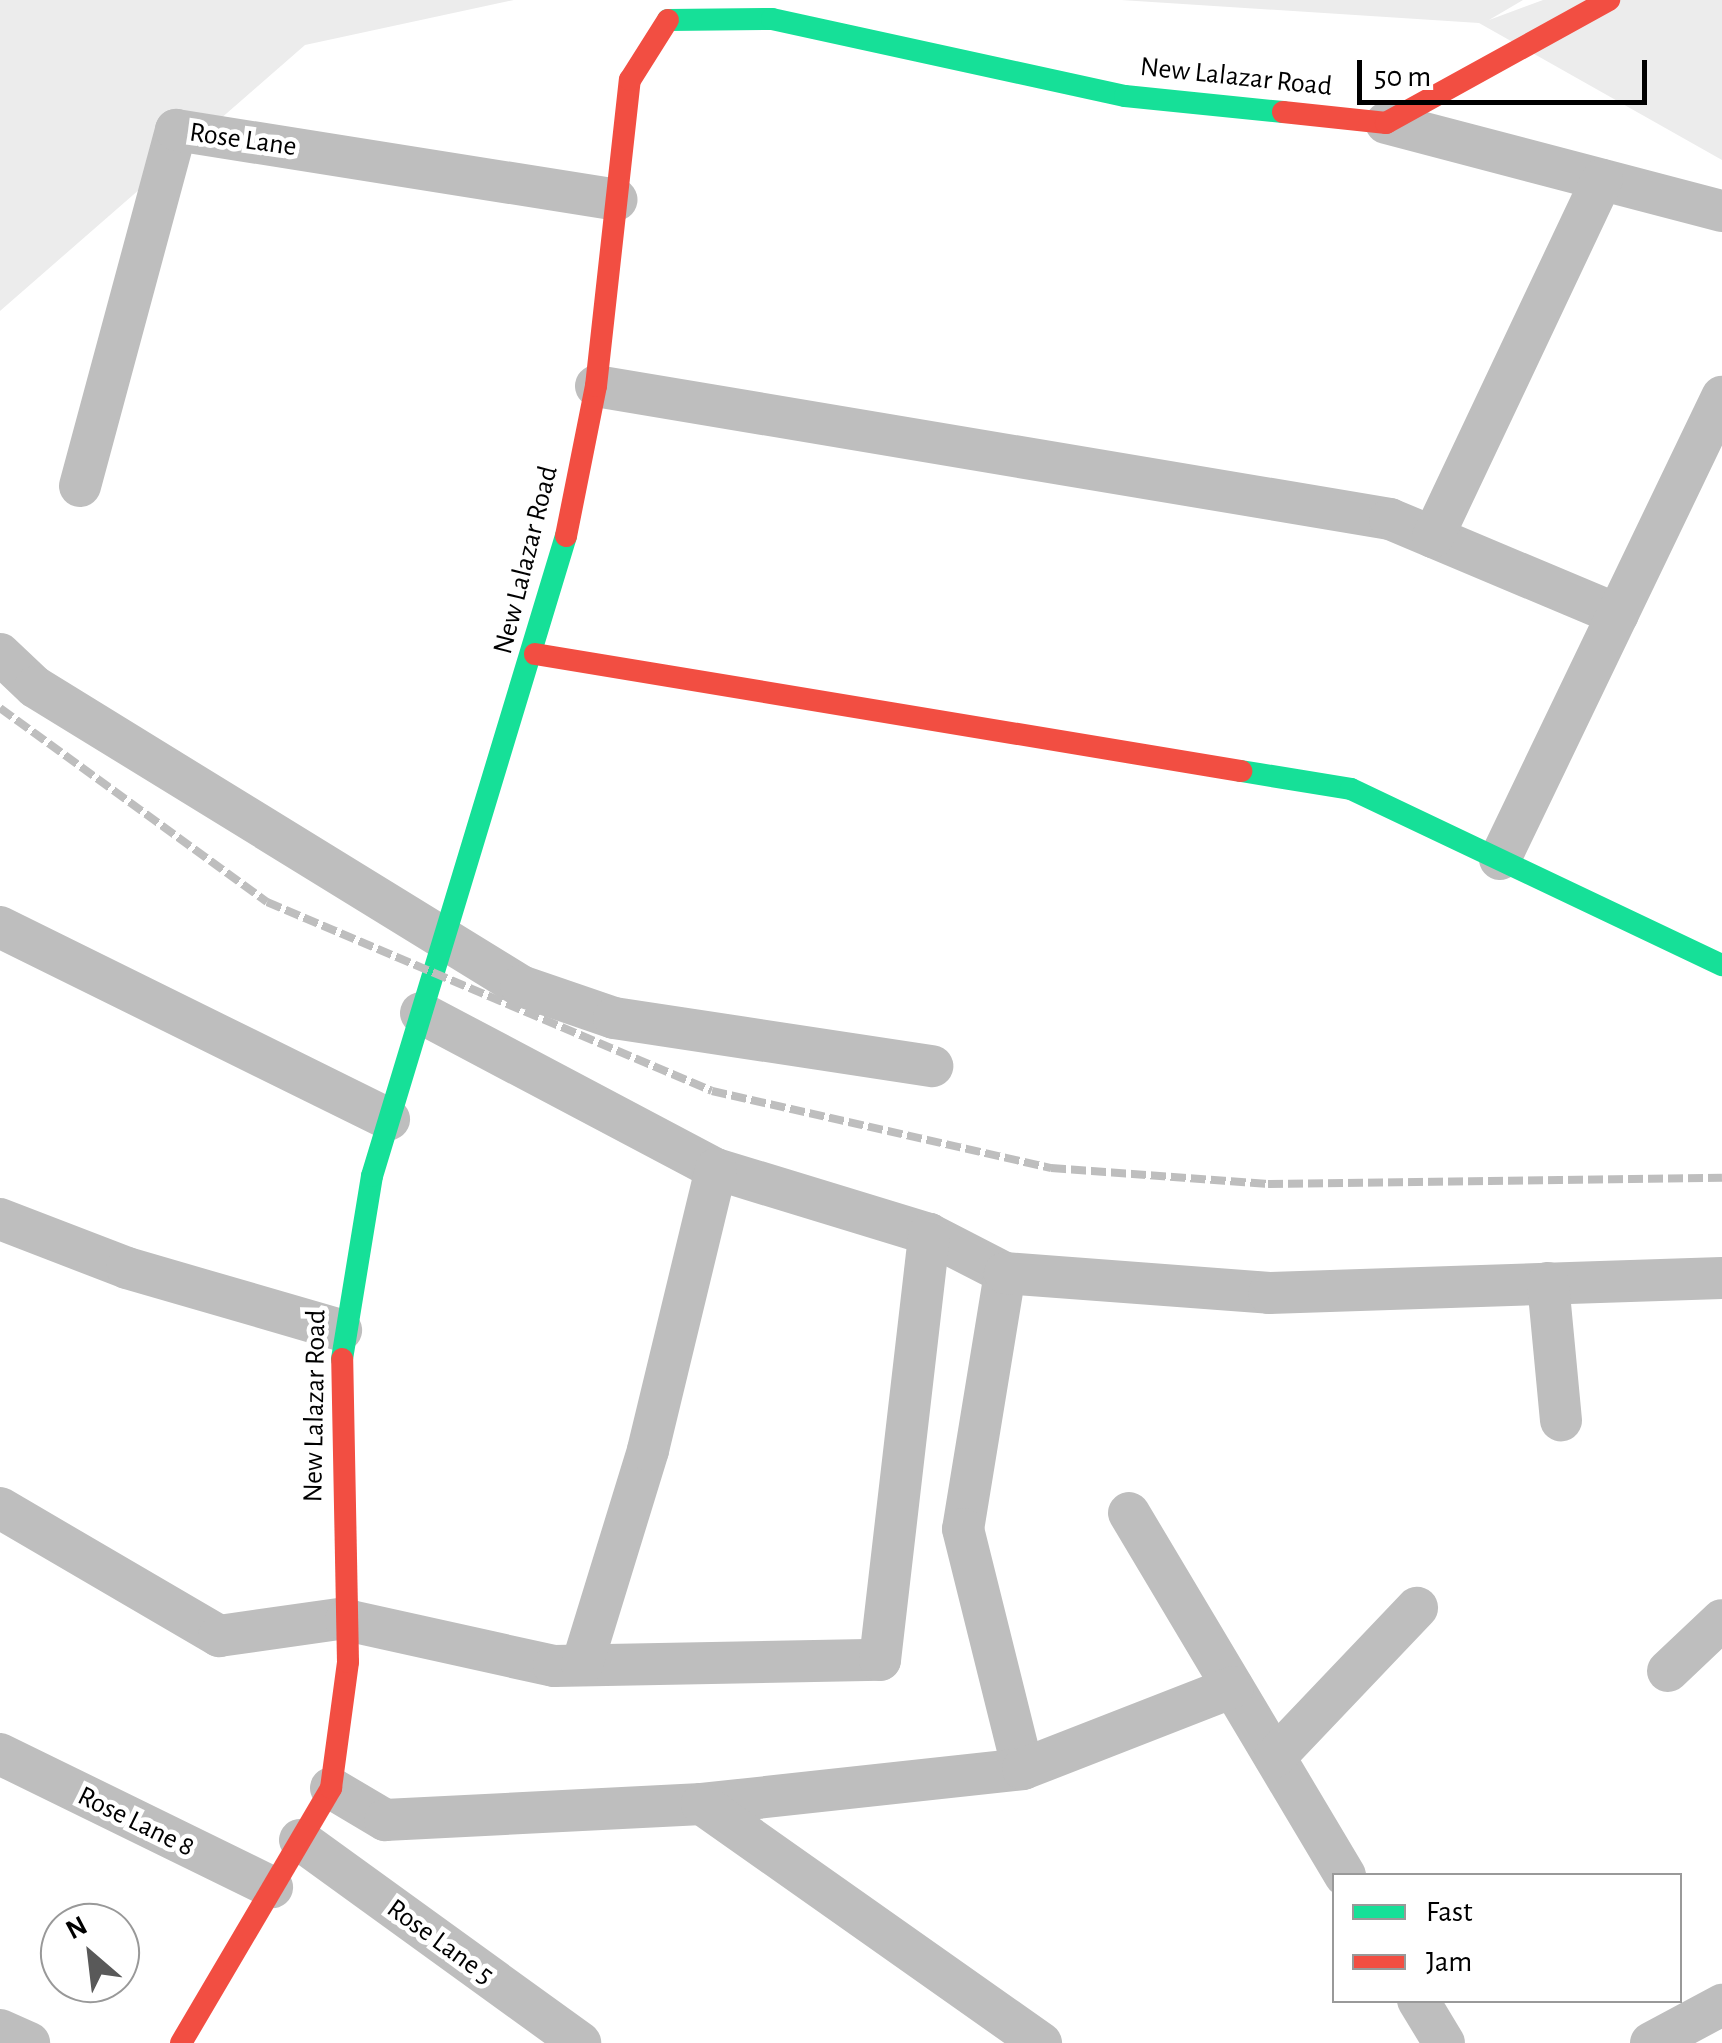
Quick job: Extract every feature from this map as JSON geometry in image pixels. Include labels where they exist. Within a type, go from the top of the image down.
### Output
[{"type":"street","points":[[1386,123],[1609,0]]},
{"type":"street","name":"New Lalazar Road","points":[[181,2043],[331,1788],[346,1619],[340,1330],[389,1119],[535,654],[596,386],[630,80],[666,20],[772,19],[1125,96],[1386,123]]},
{"type":"street","points":[[1386,123],[1722,212]]},
{"type":"street","name":"Rose Lane","points":[[80,486],[176,130],[616,200]]},
{"type":"street","points":[[1433,537],[1602,180]]},
{"type":"street","points":[[596,386],[1390,519],[1618,614]]},
{"type":"street","points":[[1500,860],[1722,397]]},
{"type":"street","points":[[0,654],[35,687],[443,944],[521,986],[614,1018],[932,1066]]},
{"type":"street","points":[[535,654],[1351,789],[1722,965]]},
{"type":"street","points":[[0,927],[389,1119]]},
{"type":"street","points":[[421,1014],[716,1168],[929,1234],[1005,1274],[1269,1293],[1722,1278]]},
{"type":"street","points":[[582,1665],[648,1450],[716,1168]]},
{"type":"street","points":[[0,1219],[127,1268],[340,1330]]},
{"type":"street","points":[[0,1508],[219,1636],[346,1619],[582,1665],[880,1660],[929,1234]]},
{"type":"street","points":[[1005,1274],[964,1529],[1023,1770]]},
{"type":"street","points":[[1548,1284],[1561,1420]]},
{"type":"street","points":[[1130,1514],[1343,1873]]},
{"type":"street","points":[[1275,1757],[1418,1608]]},
{"type":"street","points":[[1668,1671],[1722,1620]]},
{"type":"street","points":[[331,1788],[385,1820],[702,1804],[1023,1770],[1233,1687]]},
{"type":"street","name":"Rose Lane 8","points":[[0,1754],[272,1887]]},
{"type":"street","points":[[702,1804],[1041,2043]]},
{"type":"street","name":"Rose Lane 5","points":[[300,1840],[580,2043]]},
{"type":"street","points":[[1420,2003],[1444,2043]]},
{"type":"street","points":[[1652,2043],[1722,2005]]},
{"type":"street","points":[[0,2030],[28,2043]]},
{"type":"shaded area","points":[[0,0],[514,0],[305,45],[0,311]]},
{"type":"shaded area","points":[[1121,0],[1523,0],[1489,20],[1543,0],[1722,0],[1722,160],[1479,23]]},
{"type":"railway","points":[[0,708],[267,902],[712,1091],[1051,1168],[1268,1184],[1722,1178]]},
{"type":"traffic: fast","points":[[668,20],[772,19],[1125,96],[1283,112]]},
{"type":"traffic: fast","points":[[342,1359],[372,1176],[566,536]]},
{"type":"traffic: fast","points":[[1241,771],[1351,789],[1722,965]]},
{"type":"traffic: jam","points":[[1283,112],[1386,123],[1609,0]]},
{"type":"traffic: jam","points":[[566,536],[596,386],[630,80],[668,20]]},
{"type":"traffic: jam","points":[[535,654],[1241,771]]},
{"type":"traffic: jam","points":[[181,2043],[331,1788],[348,1662],[342,1359]]}]
